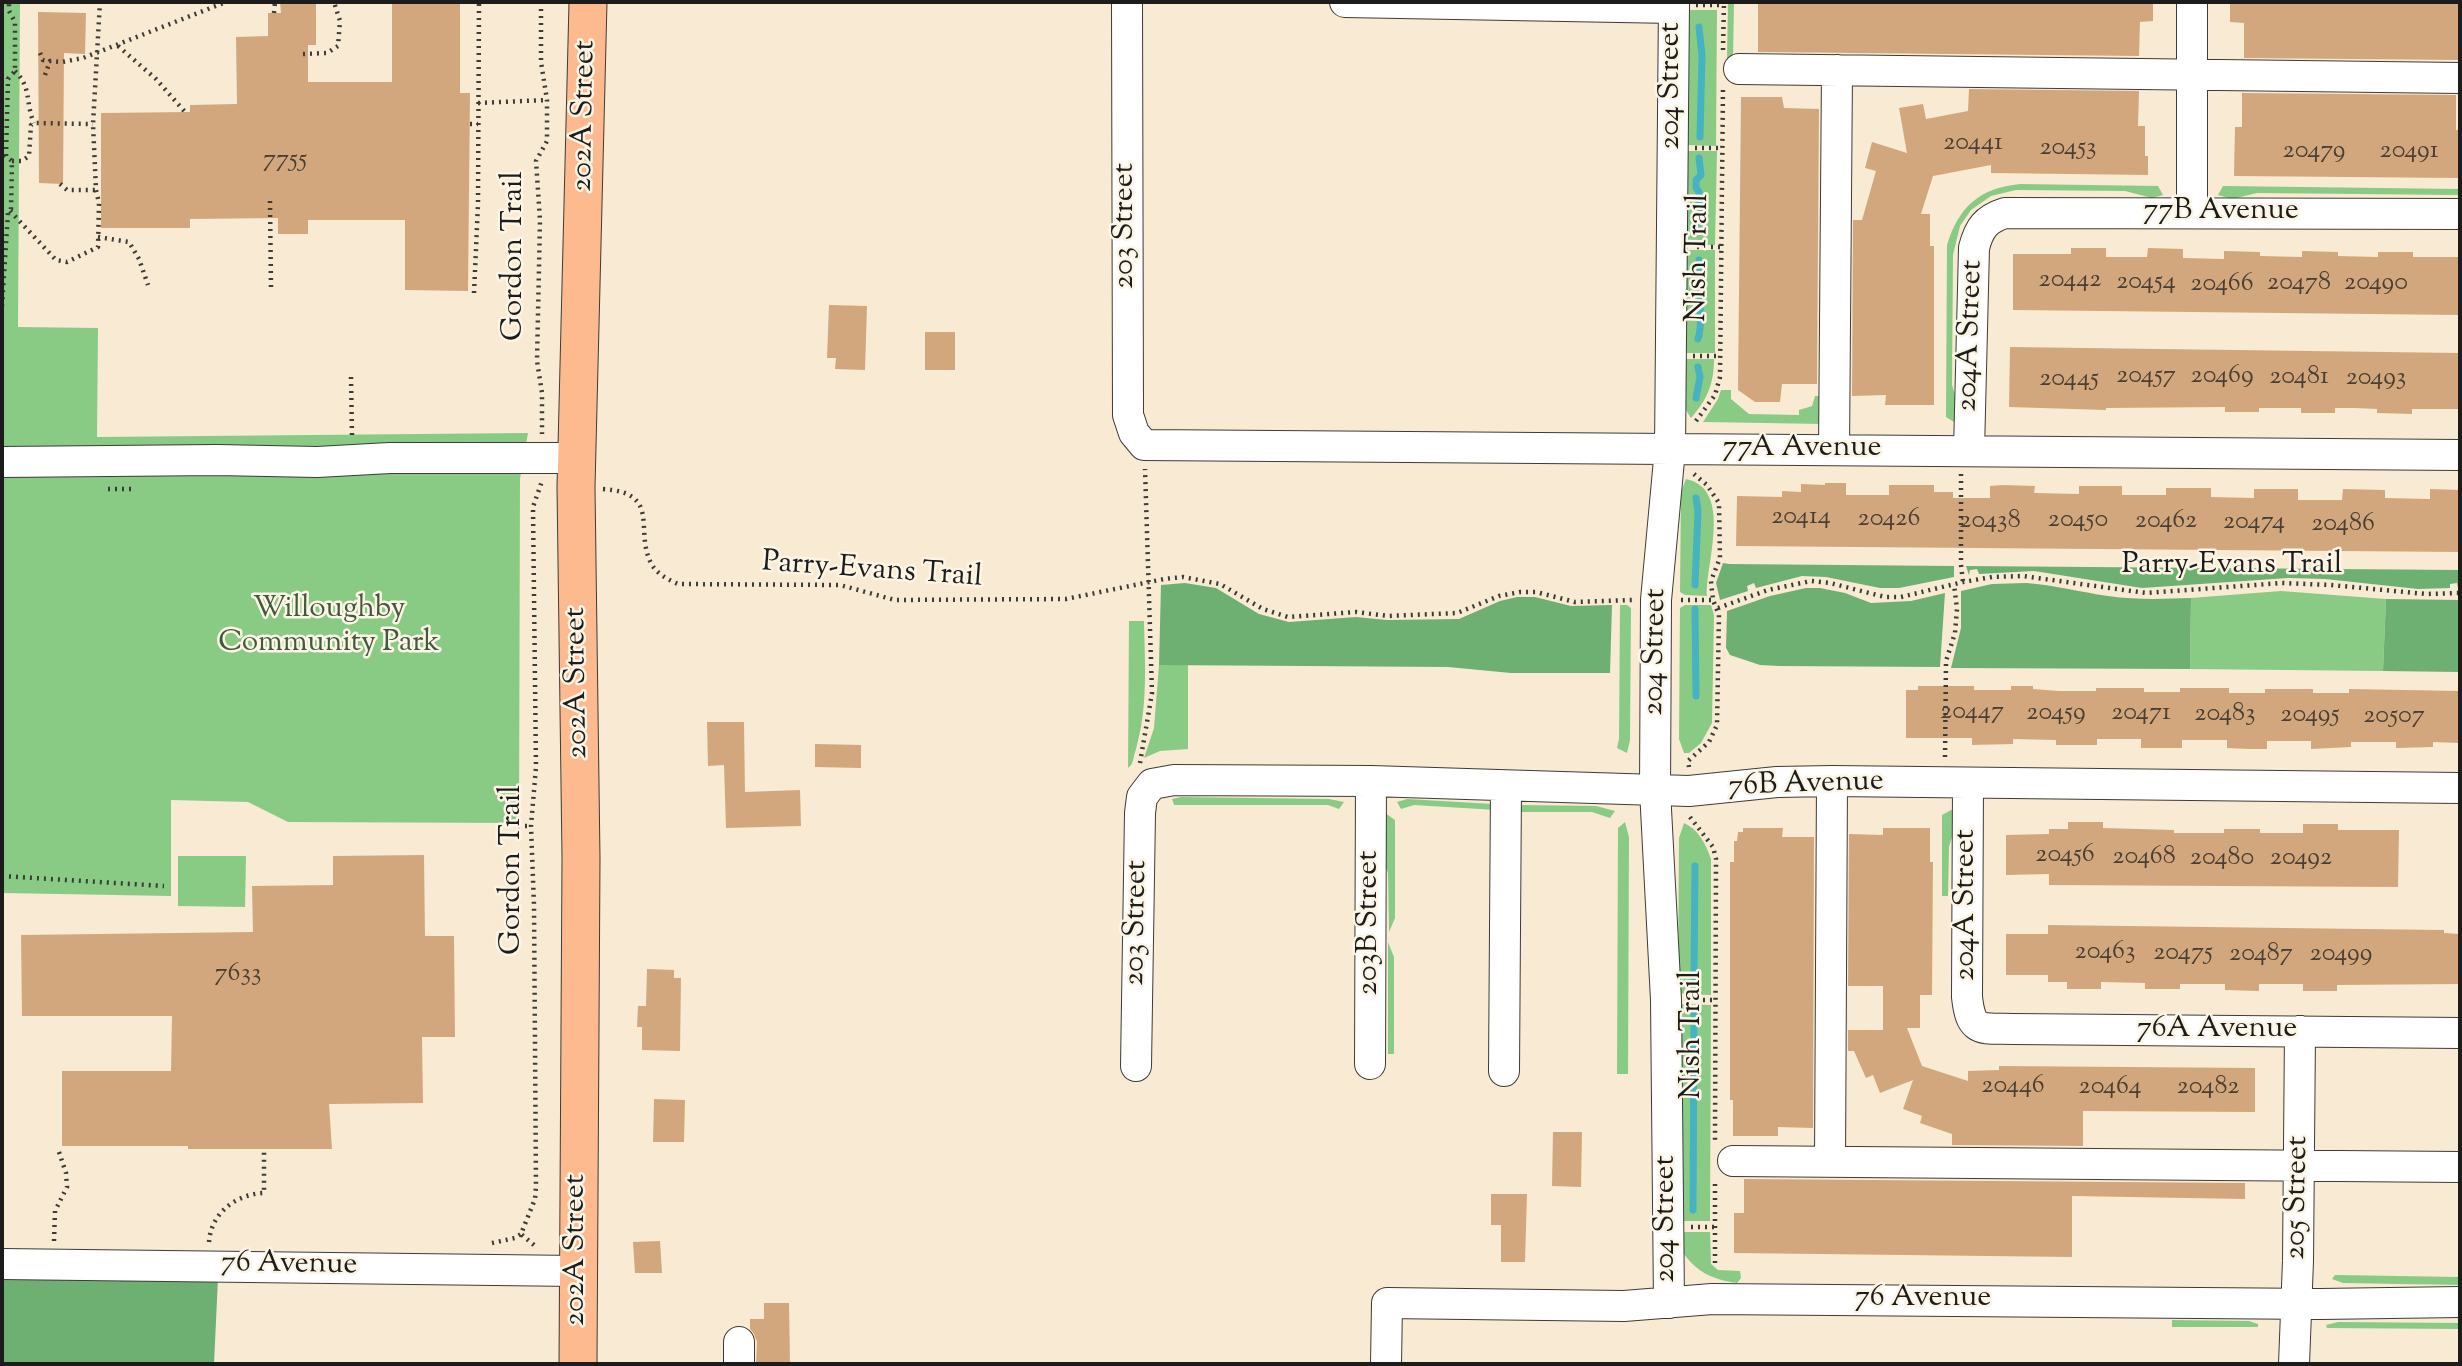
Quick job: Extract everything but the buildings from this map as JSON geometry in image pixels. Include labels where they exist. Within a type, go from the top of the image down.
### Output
[{"type":"main road","name":"202A Street","points":[[578,1364],[581,858],[577,458],[588,2]]},
{"type":"street","name":"203 Street","points":[[1127,2],[1128,415],[1134,433],[1144,445]]},
{"type":"street","points":[[1345,2],[1674,5]]},
{"type":"street","points":[[2192,2],[2192,212]]},
{"type":"street","name":"204 Street","points":[[1669,1303],[1666,1000],[1655,790],[1656,600],[1670,449],[1674,5]]},
{"type":"street","points":[[1728,70],[2460,78]]},
{"type":"street","points":[[1834,450],[1837,70]]},
{"type":"street","name":"77B Avenue","points":[[1984,224],[2005,213],[2460,214]]},
{"type":"street","name":"204A Street","points":[[1965,460],[1974,248],[1977,235],[1984,224]]},
{"type":"street","name":"77A Avenue","points":[[1144,445],[1834,450],[1965,460],[2460,454]]},
{"type":"street","points":[[2,462],[317,462],[577,458]]},
{"type":"street","name":"203 Street","points":[[1136,1066],[1140,813],[1146,774]]},
{"type":"street","name":"76B Avenue","points":[[1146,774],[1174,780],[1371,781],[1700,791],[1777,782],[1832,781],[2460,788]]},
{"type":"street","name":"203B Street","points":[[1370,1064],[1371,781]]},
{"type":"street","points":[[1830,1161],[1832,781]]},
{"type":"street","name":"204A Street","points":[[1968,784],[1967,997],[1969,1016],[1974,1024]]},
{"type":"street","points":[[1504,1071],[1506,787]]},
{"type":"street","name":"76A Avenue","points":[[1974,1024],[1985,1028],[2014,1030],[2460,1033]]},
{"type":"street","name":"205 Street","points":[[2294,1364],[2300,1166],[2300,1031]]},
{"type":"street","points":[[1721,1160],[2460,1167]]},
{"type":"street","name":"76 Avenue","points":[[2,1264],[577,1270]]},
{"type":"street","name":"76 Avenue","points":[[1386,1364],[1387,1303],[1623,1306],[1712,1299],[2460,1302]]},
{"type":"path","points":[[9,2],[9,11],[15,22],[15,71],[8,79],[6,156],[12,161],[22,161],[29,156],[31,125],[34,123]]},
{"type":"path","points":[[10,211],[56,260],[67,262],[98,247],[99,203],[93,124],[100,2]]},
{"type":"path","points":[[40,53],[43,60],[62,62],[97,53],[226,2]]},
{"type":"path","points":[[274,13],[275,2]]},
{"type":"path","points":[[303,54],[327,53],[338,46],[341,21],[334,2]]},
{"type":"path","points":[[474,293],[478,204],[479,2]]},
{"type":"path","name":"Gordon Trail","points":[[541,2],[541,62],[547,100],[547,141],[536,161],[540,220],[537,361],[542,393],[541,429]]},
{"type":"path","name":"Nish Trail","points":[[1694,423],[1715,395],[1720,377],[1728,70],[1724,2]]},
{"type":"path","points":[[118,46],[156,79],[185,112]]},
{"type":"path","points":[[45,75],[50,61]]},
{"type":"path","points":[[15,71],[26,82],[29,111],[34,123]]},
{"type":"path","points":[[478,103],[547,100]]},
{"type":"path","points":[[34,123],[93,124]]},
{"type":"path","points":[[470,124],[478,124]]},
{"type":"path","points":[[2,306],[12,161]]},
{"type":"path","points":[[60,184],[67,190],[96,190]]},
{"type":"path","points":[[270,201],[271,287]]},
{"type":"path","points":[[98,237],[129,242],[139,258],[148,285]]},
{"type":"path","points":[[351,377],[352,460]]},
{"type":"path","points":[[1144,445],[1152,693],[1146,733],[1140,751],[1146,774]]},
{"type":"path","points":[[1963,582],[1965,460]]},
{"type":"path","points":[[1688,761],[1709,742],[1717,724],[1718,608],[1713,600],[1711,581],[1720,558],[1719,503],[1707,485],[1693,474]]},
{"type":"path","name":"Gordon Trail","points":[[536,1247],[521,1234],[535,1199],[536,1186],[531,826],[536,767],[533,507],[536,494],[542,485]]},
{"type":"path","name":"Parry-Evans Trail","points":[[615,490],[626,493],[645,515],[650,561],[666,579],[678,584],[840,585],[895,600],[932,601],[1066,599],[1183,577],[1220,584],[1263,609],[1288,617],[1356,612],[1388,616],[1457,613],[1499,596],[1520,592],[1536,592],[1575,602],[1632,600]]},
{"type":"path","name":"Parry-Evans Trail","points":[[1718,608],[1768,590],[1811,581],[1885,597],[1901,597],[1992,577],[2023,576],[2146,593],[2281,583],[2426,594],[2460,593]]},
{"type":"path","points":[[1945,762],[1946,661],[1955,633],[1957,609],[1954,584]]},
{"type":"path","points":[[1680,600],[1713,600]]},
{"type":"path","name":"Nish Trail","points":[[1689,815],[1713,848],[1716,859],[1721,1160],[1715,1263]]},
{"type":"path","points":[[519,826],[531,826]]},
{"type":"path","points":[[2,876],[164,886]]},
{"type":"path","points":[[54,1242],[55,1212],[67,1187],[66,1173],[58,1149]]},
{"type":"path","points":[[209,1243],[212,1225],[221,1212],[244,1196],[264,1193],[264,1151]]},
{"type":"green space","name":"Willoughby Community Park","points":[[2,2],[20,2],[18,327],[98,328],[97,437],[528,433],[520,479],[519,823],[288,822],[248,802],[171,800],[171,896],[2,893]]},
{"type":"green space","points":[[1728,2],[1734,2],[1733,59],[1727,59]]},
{"type":"green space","points":[[1689,10],[1717,10],[1716,146],[1683,143],[1684,14]]},
{"type":"green space","points":[[1688,151],[1717,151],[1715,245],[1688,245],[1683,242],[1683,155]]},
{"type":"green space","points":[[2020,184],[2158,186],[2163,195],[2152,198],[2125,191],[2016,190],[1991,196],[1971,210],[1960,226],[1953,255],[1952,385],[1957,408],[1954,422],[1946,417],[1947,245],[1958,220],[1973,201],[1993,190]]},
{"type":"green space","points":[[2223,186],[2460,189],[2460,195],[2257,193],[2232,199],[2218,195]]},
{"type":"green space","points":[[1688,250],[1715,250],[1715,353],[1687,353],[1682,350],[1682,253]]},
{"type":"green space","points":[[1687,359],[1714,359],[1713,376],[1708,391],[1691,418],[1684,407],[1683,362]]},
{"type":"green space","points":[[1721,390],[1731,390],[1731,399],[1749,414],[1799,415],[1799,410],[1812,406],[1815,396],[1825,396],[1825,424],[1703,422]]},
{"type":"green space","points":[[1686,479],[1701,486],[1709,497],[1713,512],[1714,530],[1707,596],[1685,595],[1680,592],[1681,492]]},
{"type":"green space","points":[[1723,563],[1954,566],[1954,577],[1899,588],[1880,588],[1826,577],[1802,576],[1756,588],[1754,583],[1747,586],[1748,591],[1720,600],[1716,583]]},
{"type":"green space","points":[[1966,566],[2460,570],[2460,588],[2457,583],[2450,584],[2450,588],[2418,589],[2325,579],[2288,578],[2142,588],[2034,571],[1979,574],[1977,569],[1970,570],[1969,575]]},
{"type":"green space","points":[[1185,583],[1216,588],[1259,614],[1289,622],[1356,617],[1387,620],[1459,619],[1500,601],[1517,597],[1535,597],[1571,606],[1612,605],[1610,673],[1511,673],[1448,667],[1159,665],[1161,585]]},
{"type":"green space","points":[[2026,583],[2118,597],[2191,598],[2190,669],[1951,668],[1961,628],[1961,591],[1992,584]]},
{"type":"green space","points":[[1806,588],[1845,593],[1871,603],[1911,601],[1945,593],[1940,667],[1760,665],[1730,655],[1726,648],[1727,611],[1770,596]]},
{"type":"green space","points":[[2281,591],[2386,599],[2383,671],[2190,669],[2191,598]]},
{"type":"green space","points":[[2386,599],[2460,600],[2460,672],[2383,671]]},
{"type":"green space","points":[[1620,605],[1631,608],[1630,740],[1627,753],[1617,748]]},
{"type":"green space","points":[[1685,605],[1711,605],[1714,615],[1712,723],[1701,743],[1689,753],[1684,753],[1679,739],[1680,608]]},
{"type":"green space","points":[[1129,621],[1144,621],[1145,670],[1140,733],[1128,768]]},
{"type":"green space","points":[[1159,665],[1188,665],[1188,749],[1160,751],[1144,758],[1154,728]]},
{"type":"green space","points":[[1172,799],[1329,799],[1344,802],[1339,809],[1328,805],[1174,805]]},
{"type":"green space","points":[[1407,799],[1493,804],[1496,810],[1414,805],[1401,809],[1397,802]]},
{"type":"green space","points":[[1519,805],[1596,806],[1615,811],[1610,818],[1592,812],[1515,812]]},
{"type":"green space","points":[[1953,809],[1955,827],[1949,847],[1948,896],[1942,896],[1942,815]]},
{"type":"green space","points":[[1385,813],[1395,820],[1395,918],[1389,932],[1388,873],[1383,859]]},
{"type":"green space","points":[[1625,822],[1629,837],[1628,1074],[1617,1074],[1618,828]]},
{"type":"green space","points":[[1684,823],[1701,838],[1711,859],[1711,995],[1683,994],[1678,991],[1679,838]]},
{"type":"green space","points":[[178,856],[246,856],[245,907],[178,906]]},
{"type":"green space","points":[[1388,942],[1394,957],[1394,1054],[1388,1054]]},
{"type":"green space","points":[[1683,1004],[1711,1005],[1710,1221],[1682,1221],[1678,1008]]},
{"type":"green space","points":[[1682,1232],[1710,1232],[1711,1264],[1718,1270],[1740,1271],[1741,1278],[1737,1283],[1710,1276],[1690,1262],[1679,1247]]},
{"type":"green space","points":[[2335,1275],[2460,1277],[2460,1285],[2343,1283],[2332,1279]]},
{"type":"green space","points":[[2,1278],[218,1278],[214,1364],[2,1364]]},
{"type":"green space","points":[[2172,1320],[2249,1321],[2258,1324],[2258,1327],[2172,1327]]},
{"type":"green space","points":[[2338,1322],[2460,1323],[2460,1329],[2327,1328],[2326,1325]]},
{"type":"waterway","points":[[1699,27],[1702,55],[1700,137]]},
{"type":"waterway","points":[[1699,158],[1701,175],[1696,180],[1699,192],[1699,223]]},
{"type":"waterway","points":[[1698,339],[1701,277],[1699,260]]},
{"type":"waterway","points":[[1696,398],[1700,377],[1698,367]]},
{"type":"waterway","points":[[1695,585],[1698,511],[1696,498]]},
{"type":"waterway","points":[[1695,609],[1696,696]]},
{"type":"waterway","points":[[1694,977],[1695,866]]},
{"type":"waterway","points":[[1693,1210],[1694,1015]]}]
